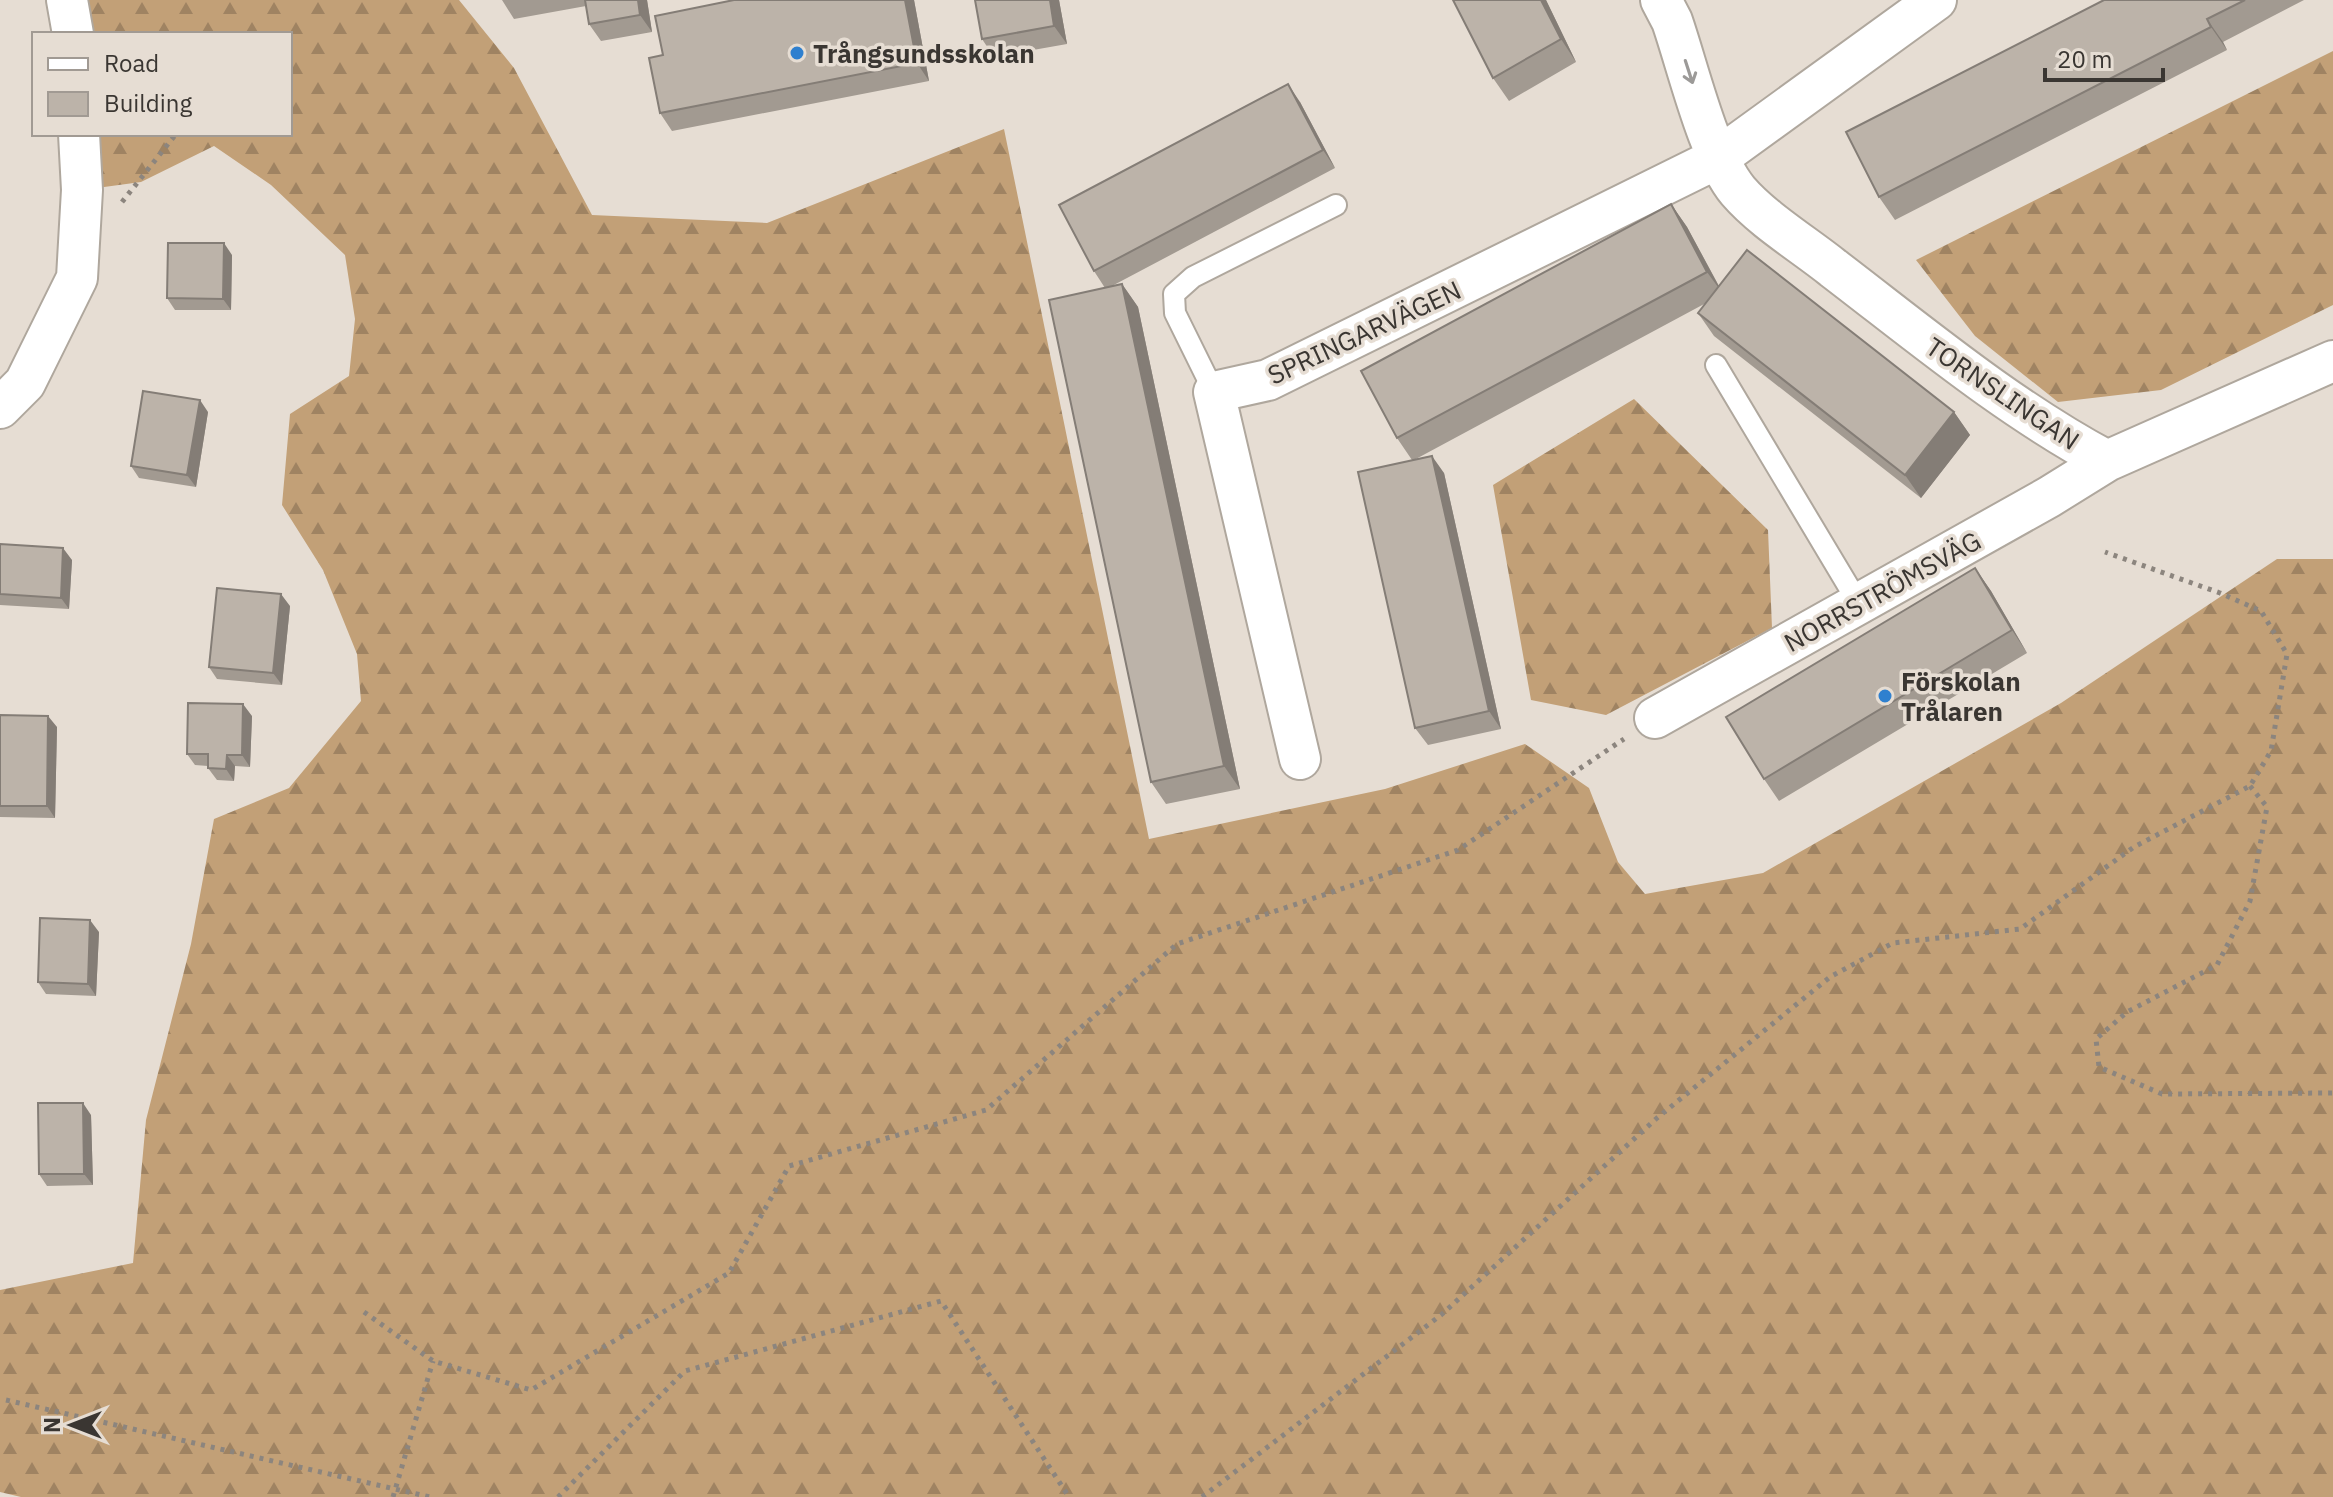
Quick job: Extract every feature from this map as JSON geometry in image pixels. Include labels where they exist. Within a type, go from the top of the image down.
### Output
[{"type":"street","points":[[67,0],[73,32]]},
{"type":"street","name":"TORNSLINGAN","points":[[1661,0],[1672,21],[1718,158],[1739,191],[1781,229],[1949,358],[2064,438],[2107,461],[2333,361]]},
{"type":"street","points":[[1718,158],[1936,0]]},
{"type":"street","points":[[0,408],[25,383],[77,278],[82,190],[79,136]]},
{"type":"street","name":"SPRINGARVÄGEN","points":[[1214,392],[1268,380],[1718,158]]},
{"type":"street","points":[[1214,392],[1300,759]]},
{"type":"street","name":"NORRSTRÖMSVÄG","points":[[1655,718],[2049,497],[2107,461]]},
{"type":"lane","points":[[1214,392],[1175,313],[1174,294],[1193,277],[1336,205]]},
{"type":"lane","points":[[1716,365],[1859,604]]},
{"type":"path","points":[[121,204],[174,136]]},
{"type":"path","points":[[1202,1497],[1441,1315],[1657,1118],[1830,977],[1893,943],[2020,929],[2134,847],[2250,786],[2271,751],[2287,654],[2261,611],[2105,552]]},
{"type":"path","points":[[364,1312],[433,1361],[531,1390],[729,1273],[789,1166],[986,1110],[1177,944],[1458,850],[1655,718]]},
{"type":"path","points":[[2250,786],[2267,807],[2256,870],[2250,901],[2217,965],[2127,1012],[2096,1039],[2099,1067],[2162,1094],[2333,1093]]},
{"type":"path","points":[[558,1497],[685,1371],[941,1301],[1069,1497]]},
{"type":"path","points":[[393,1497],[433,1361]]},
{"type":"path","points":[[6,1400],[430,1497]]},
{"type":"green space","points":[[64,0],[459,0],[514,68],[592,215],[767,223],[1004,129],[1149,839],[1385,789],[1525,744],[1589,788],[1618,862],[1645,894],[1763,873],[2061,703],[2277,559],[2333,559],[2333,1497],[21,1497],[0,1492],[0,1290],[133,1263],[146,1120],[191,944],[214,819],[289,788],[361,701],[357,654],[323,570],[282,505],[290,414],[349,376],[355,319],[345,255],[271,185],[214,146],[141,182],[82,190],[79,136],[292,136],[292,32],[72,32]]},
{"type":"green space","points":[[2333,51],[2333,305],[2161,390],[2058,402],[1975,336],[1916,260]]},
{"type":"green space","points":[[1634,399],[1768,530],[1772,628],[1606,715],[1531,700],[1493,485]]},
{"type":"building","points":[[585,0],[638,0],[640,15],[589,24]]},
{"type":"building","name":"Trångsundsskolan","points":[[734,0],[905,0],[917,63],[660,113],[649,58],[663,55],[655,16]]},
{"type":"building","points":[[975,0],[1050,0],[1054,26],[982,39]]},
{"type":"building","points":[[1453,0],[1541,0],[1561,39],[1493,78]]},
{"type":"building","points":[[2104,0],[2245,0],[2207,19],[2211,27],[1879,197],[1846,132]]},
{"type":"building","points":[[1288,84],[1323,150],[1094,271],[1059,205]]},
{"type":"building","points":[[1671,204],[1707,272],[1397,438],[1361,371]]},
{"type":"building","points":[[168,243],[224,243],[223,299],[167,298]]},
{"type":"building","points":[[1747,250],[1954,412],[1905,475],[1698,313]]},
{"type":"building","points":[[1122,284],[1224,766],[1151,782],[1049,300]]},
{"type":"building","points":[[143,391],[200,400],[187,475],[131,466]]},
{"type":"building","points":[[1432,456],[1489,711],[1415,728],[1358,472]]},
{"type":"building","points":[[0,544],[63,548],[61,598],[0,594]]},
{"type":"building","name":"Förskolan Trålaren","points":[[1975,568],[2012,630],[1764,779],[1726,717]]},
{"type":"building","points":[[217,588],[281,594],[273,673],[209,667]]},
{"type":"building","points":[[188,703],[243,704],[242,755],[227,755],[226,769],[208,768],[208,754],[187,754]]},
{"type":"building","points":[[0,715],[48,716],[47,806],[0,806]]},
{"type":"building","points":[[40,918],[90,920],[88,984],[38,982]]},
{"type":"building","points":[[38,1103],[83,1103],[84,1174],[39,1174]]},
{"type":"place","name":"Trångsundsskolan","points":[[797,53]]},
{"type":"place","name":"Förskolan Trålaren","points":[[1885,696]]}]
